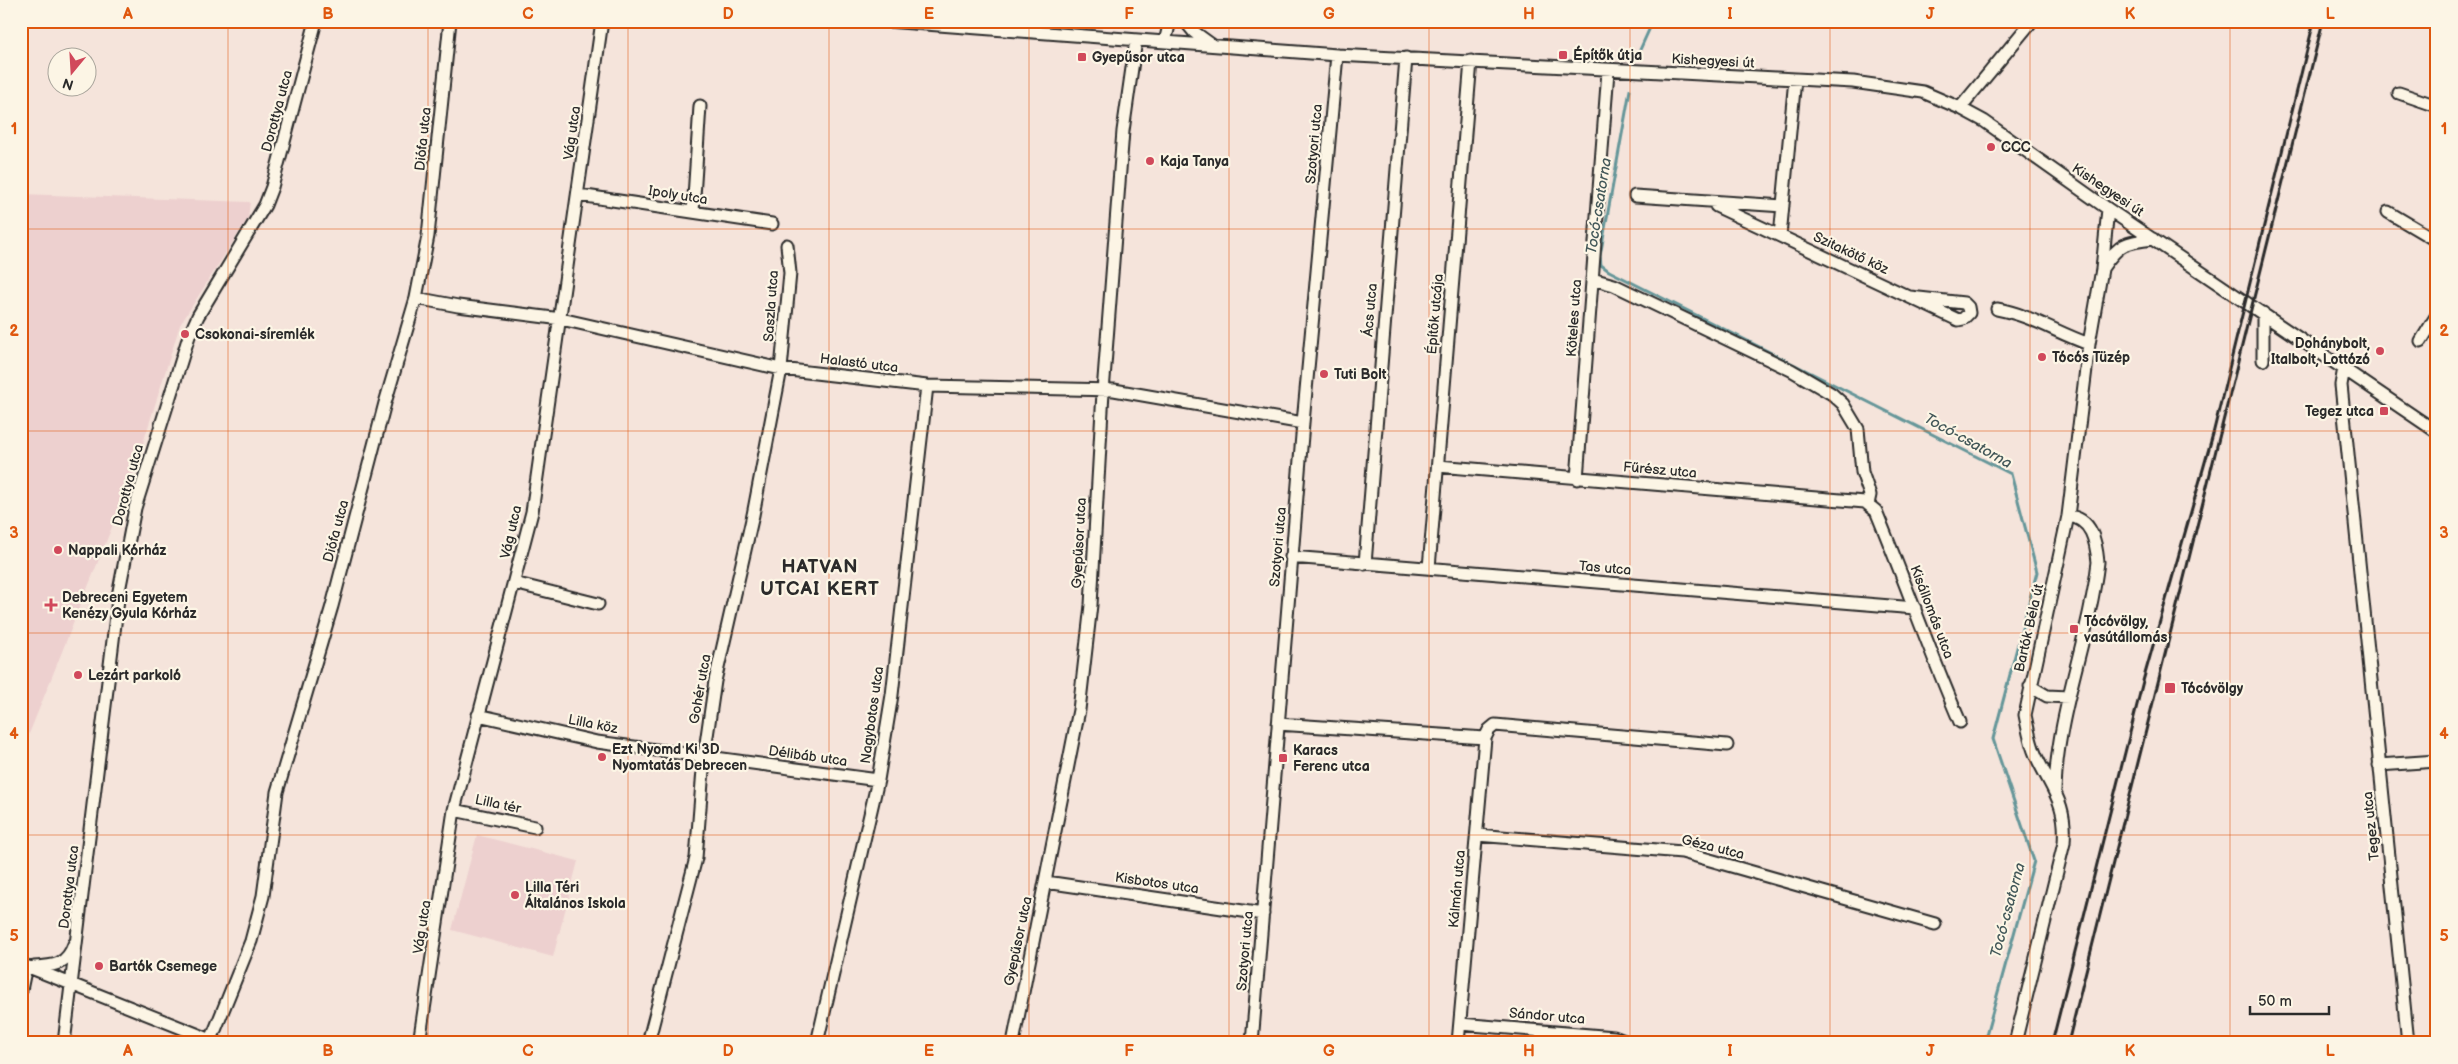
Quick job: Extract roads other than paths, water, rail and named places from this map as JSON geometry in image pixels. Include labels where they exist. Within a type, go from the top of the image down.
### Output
[{"type":"street","name":"Dorottya utca","points":[[64,1043],[73,985],[119,591],[135,508],[189,336],[198,316],[265,205],[272,187],[316,21]]},
{"type":"street","name":"Diófa utca","points":[[215,1041],[252,942],[263,896],[277,792],[332,606],[385,403],[416,298],[428,236],[450,21]]},
{"type":"street","name":"Vág utca","points":[[419,1043],[454,810],[532,512],[579,195],[602,21]]},
{"type":"street","name":"Kishegyesi út","points":[[886,21],[1337,55],[1608,71],[1795,79],[1890,86],[1923,92],[1984,121],[2108,209],[2437,432]]},
{"type":"street","points":[[1165,42],[1170,21]]},
{"type":"street","points":[[1185,21],[1194,32],[1214,46]]},
{"type":"street","points":[[1960,108],[2032,21]]},
{"type":"street","name":"Gyepűsor utca","points":[[1013,1043],[1079,710],[1091,605],[1103,392],[1123,132],[1136,40]]},
{"type":"street","name":"Szotyori utca","points":[[1252,1043],[1291,557],[1337,55]]},
{"type":"street","name":"Ács utca","points":[[1365,564],[1406,58]]},
{"type":"street","name":"Építők utcája","points":[[1430,568],[1471,62]]},
{"type":"street","name":"Köteles utca","points":[[1577,479],[1608,71]]},
{"type":"street","points":[[1780,236],[1795,79]]},
{"type":"street","points":[[2399,92],[2437,106]]},
{"type":"street","points":[[693,212],[700,106]]},
{"type":"street","name":"Ipoly utca","points":[[579,195],[772,224]]},
{"type":"street","name":"Szitakötő köz","points":[[1635,196],[1710,203],[1783,206]]},
{"type":"street","name":"Szitakötő köz","points":[[1710,203],[1910,296]]},
{"type":"street","points":[[1748,221],[1753,205]]},
{"type":"street","name":"Bartók Béla út","points":[[2015,1043],[2064,843],[2066,824],[2061,804],[2036,756],[2028,735],[2025,715],[2068,516],[2089,344],[2102,268],[2108,209]]},
{"type":"street","points":[[2388,212],[2437,241]]},
{"type":"street","points":[[2102,268],[2116,249],[2128,242],[2153,239]]},
{"type":"street","name":"Saszla utca","points":[[781,369],[790,273],[787,246]]},
{"type":"street","name":"Kisállomás utca","points":[[1592,279],[1614,285],[1791,370],[1832,394],[1843,404],[1858,429],[1862,472],[1870,495],[1872,508],[1916,608],[1936,666],[1960,722]]},
{"type":"street","name":"Halastó utca","points":[[416,298],[458,306],[561,319],[781,369],[927,386],[1103,392],[1114,390],[1303,423]]},
{"type":"street","points":[[1997,309],[2036,319],[2089,344]]},
{"type":"street","points":[[2263,360],[2264,313]]},
{"type":"street","points":[[2421,341],[2437,315]]},
{"type":"street","name":"Tegez utca","points":[[2344,368],[2341,385],[2408,1043]]},
{"type":"street","name":"Gohér utca","points":[[648,1043],[696,858],[704,757],[715,681],[753,515],[781,369]]},
{"type":"street","name":"Nagybotos utca","points":[[817,1043],[878,780],[892,695],[927,386]]},
{"type":"street","name":"Fűrész utca","points":[[1438,466],[1577,479],[1850,500],[1872,508]]},
{"type":"street","points":[[2055,792],[2056,757],[2083,640],[2098,562],[2096,547],[2090,529],[2086,523],[2068,516]]},
{"type":"street","name":"Tas utca","points":[[1291,557],[1916,608]]},
{"type":"street","points":[[514,583],[598,604]]},
{"type":"street","points":[[2030,686],[2047,696],[2069,697]]},
{"type":"street","name":"Lilla köz","points":[[478,716],[597,742],[704,757]]},
{"type":"street","points":[[1278,724],[1485,738],[1489,730],[1495,725],[1727,745]]},
{"type":"street","name":"Kálmán utca","points":[[1458,1043],[1485,738]]},
{"type":"street","name":"Délibáb utca","points":[[704,757],[878,780]]},
{"type":"street","points":[[2379,766],[2437,761]]},
{"type":"street","name":"Lilla tér","points":[[454,810],[535,827]]},
{"type":"street","name":"Géza utca","points":[[1477,835],[1682,852],[1935,924]]},
{"type":"street","name":"Kisbotos utca","points":[[1046,882],[1263,914]]},
{"type":"street","points":[[26,966],[56,965],[65,961],[71,953],[79,925]]},
{"type":"street","points":[[26,966],[215,1041]]},
{"type":"street","points":[[21,990],[26,966]]},
{"type":"street","name":"Sándor utca","points":[[1460,1024],[1614,1037],[1630,1043]]},
{"type":"waterway","points":[[1639,52],[1653,21]]},
{"type":"waterway","name":"Tocó-csatorna","points":[[1630,90],[1600,256],[1601,265],[1609,271],[2011,474],[2037,572],[1993,739],[2034,861],[1984,1043]]},
{"type":"railway","points":[[2052,1043],[2143,681],[2213,434],[2314,21]]},
{"type":"railway","points":[[2068,1043],[2323,21]]},
{"type":"place","name":"Építők útja","points":[[1563,55]]},
{"type":"place","name":"Gyepűsor utca","points":[[1082,57]]},
{"type":"place","name":"CCC","points":[[1991,147]]},
{"type":"place","name":"Kaja Tanya","points":[[1150,161]]},
{"type":"place","name":"Csokonai-síremlék","points":[[185,334]]},
{"type":"place","name":"Dohánybolt, Italbolt, Lottózó","points":[[2380,351]]},
{"type":"place","name":"Tócós Tüzép","points":[[2042,357]]},
{"type":"place","name":"Tuti Bolt","points":[[1324,374]]},
{"type":"place","name":"Tegez utca","points":[[2384,411]]},
{"type":"place","name":"Nappali Kórház","points":[[58,550]]},
{"type":"place","name":"Debreceni Egyetem Kenézy Gyula Kórház","points":[[51,605]]},
{"type":"place","name":"Tócóvölgy, vasútállomás","points":[[2074,629]]},
{"type":"place","name":"Lezárt parkoló","points":[[78,675]]},
{"type":"place","name":"Tócóvölgy","points":[[2170,688]]},
{"type":"place","name":"Ezt Nyomd Ki 3D Nyomtatás Debrecen","points":[[602,757]]},
{"type":"place","name":"Karacs Ferenc utca","points":[[1283,758]]},
{"type":"place","name":"Lilla Téri Általános Iskola","points":[[515,895]]},
{"type":"place","name":"Bartók Csemege","points":[[99,966]]},
{"type":"district","name":"HATVAN UTCAI KERT","points":[[820,578]]}]
